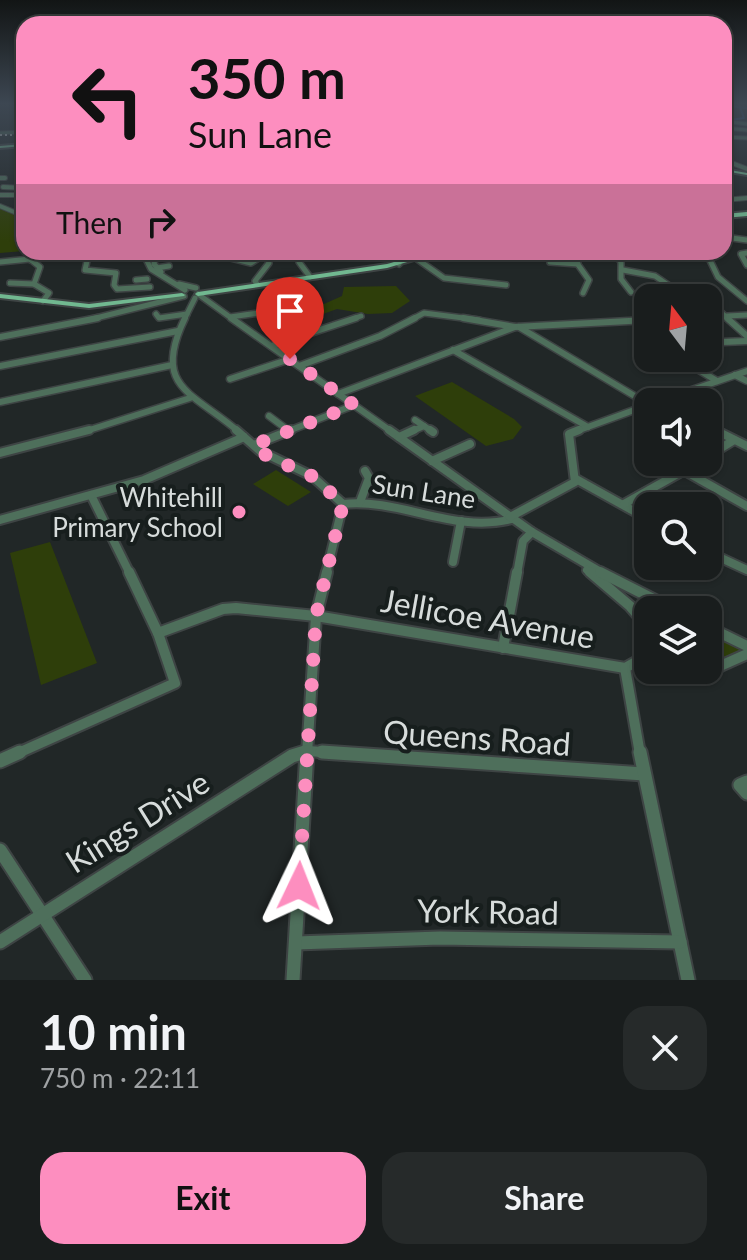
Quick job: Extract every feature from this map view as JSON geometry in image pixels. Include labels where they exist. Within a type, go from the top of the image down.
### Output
[{"type":"main road","points":[[0,296],[96,306],[171,298],[413,260]]},
{"type":"street","points":[[3,187],[16,188]]},
{"type":"street","points":[[739,231],[745,239]]},
{"type":"street","points":[[747,253],[741,254],[747,265]]},
{"type":"street","points":[[34,260],[40,267],[34,284]]},
{"type":"street","points":[[88,260],[86,271],[115,273],[114,285],[117,289],[150,287]]},
{"type":"street","points":[[151,260],[149,266],[230,317],[511,518],[560,551],[647,596]]},
{"type":"street","points":[[154,260],[164,276]]},
{"type":"street","points":[[257,284],[255,281],[269,260]]},
{"type":"street","points":[[299,260],[310,277]]},
{"type":"street","points":[[394,260],[399,264]]},
{"type":"street","points":[[418,260],[444,278],[506,285]]},
{"type":"street","points":[[575,260],[589,280],[587,292]]},
{"type":"street","points":[[620,260],[622,280],[628,285],[630,293]]},
{"type":"street","points":[[710,260],[718,277],[747,301]]},
{"type":"street","points":[[555,264],[578,264]]},
{"type":"street","points":[[157,268],[169,266]]},
{"type":"street","points":[[623,270],[655,276],[667,284]]},
{"type":"street","points":[[141,279],[142,288]]},
{"type":"street","points":[[174,282],[193,294]]},
{"type":"street","points":[[10,283],[14,286],[34,284],[49,292],[43,301]]},
{"type":"street","points":[[0,402],[172,365],[172,345],[193,294]]},
{"type":"street","points":[[0,337],[171,298]]},
{"type":"street","points":[[230,317],[265,311],[280,321]]},
{"type":"street","points":[[299,366],[380,336],[425,313],[516,326],[634,396]]},
{"type":"street","points":[[156,314],[159,318],[187,314]]},
{"type":"street","points":[[723,316],[747,315]]},
{"type":"street","points":[[271,346],[361,316]]},
{"type":"street","points":[[723,316],[747,338]]},
{"type":"street","points":[[338,394],[516,326],[634,320]]},
{"type":"street","points":[[0,366],[178,331]]},
{"type":"street","points":[[723,342],[747,338]]},
{"type":"street","points":[[453,350],[588,427]]},
{"type":"street","points":[[230,379],[290,359]]},
{"type":"street","name":"Sun Lane","points":[[172,365],[178,385],[190,398],[267,456],[312,476],[343,504],[360,502],[461,521],[502,523],[511,518]]},
{"type":"street","points":[[698,388],[747,371]]},
{"type":"street","points":[[702,372],[717,381]]},
{"type":"street","points":[[735,375],[747,381]]},
{"type":"street","points":[[0,453],[74,435],[190,398]]},
{"type":"street","points":[[254,445],[354,405]]},
{"type":"street","points":[[576,479],[569,435],[634,409]]},
{"type":"street","points":[[269,416],[289,431]]},
{"type":"street","points":[[415,420],[433,432]]},
{"type":"street","points":[[399,437],[424,426]]},
{"type":"street","points":[[722,434],[747,446]]},
{"type":"street","points":[[0,520],[144,480],[244,437]]},
{"type":"street","points":[[722,447],[734,440]]},
{"type":"street","points":[[432,461],[470,444]]},
{"type":"street","points":[[360,502],[369,478],[365,471]]},
{"type":"street","points":[[624,504],[676,476]]},
{"type":"street","points":[[694,476],[747,506]]},
{"type":"street","points":[[576,479],[634,510]]},
{"type":"street","points":[[511,518],[576,479]]},
{"type":"street","points":[[0,761],[175,683],[158,633],[91,495]]},
{"type":"street","points":[[293,980],[316,616],[343,504]]},
{"type":"street","points":[[453,562],[461,521]]},
{"type":"street","points":[[503,648],[523,541],[532,532]]},
{"type":"street","points":[[722,558],[747,570]]},
{"type":"street","points":[[574,559],[634,611]]},
{"type":"street","name":"Jellicoe Avenue","points":[[158,633],[223,609],[236,608],[316,616],[625,668],[634,663]]},
{"type":"street","points":[[722,634],[747,646]]},
{"type":"street","points":[[722,665],[747,654]]},
{"type":"street","points":[[625,668],[688,980]]},
{"type":"street","name":"Queens Road","points":[[307,752],[644,774]]},
{"type":"street","name":"Kings Drive","points":[[0,942],[292,756],[307,752]]},
{"type":"street","points":[[747,782],[740,785],[747,793]]},
{"type":"street","points":[[0,850],[85,980]]},
{"type":"street","name":"York Road","points":[[296,943],[425,938],[680,942]]},
{"type":"green space","points":[[0,206],[16,214],[16,252],[0,253]]},
{"type":"green space","points":[[396,286],[410,301],[392,313],[368,314],[337,309],[301,322],[291,306],[324,304],[342,296],[344,287]]},
{"type":"green space","points":[[452,382],[514,419],[522,427],[513,439],[486,446],[415,396]]},
{"type":"green space","points":[[276,470],[311,492],[288,506],[253,484]]},
{"type":"green space","points":[[50,542],[97,663],[41,685],[10,553]]},
{"type":"green space","points":[[722,638],[744,650],[722,660]]},
{"type":"place","name":"Whitehill Primary School","points":[[239,512]]},
{"type":"route","points":[[290,359],[354,405],[254,445],[267,456],[312,476],[343,504],[316,616],[299,886]]}]
